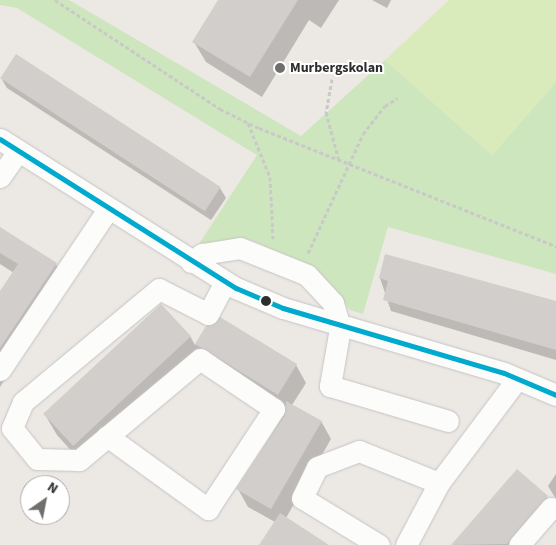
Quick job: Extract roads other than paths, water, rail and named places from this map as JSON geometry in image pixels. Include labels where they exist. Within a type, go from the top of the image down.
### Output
[{"type":"street","points":[[0,139],[225,282],[340,328],[517,379],[556,395]]},
{"type":"street","points":[[0,177],[18,151]]},
{"type":"street","points":[[0,370],[108,208]]},
{"type":"street","points":[[191,262],[202,254],[240,248],[300,272],[324,291],[340,328],[330,386],[448,421]]},
{"type":"street","points":[[107,436],[208,509],[274,409],[200,359],[107,436],[79,460],[37,459],[12,428],[23,402],[159,289],[208,314],[225,282]]},
{"type":"street","points":[[406,545],[439,483],[517,379]]},
{"type":"street","points":[[379,545],[302,498],[317,467],[359,451],[439,483]]},
{"type":"street","points":[[518,545],[551,508],[556,509]]},
{"type":"place","name":"Murbergskolan","points":[[280,68]]}]
